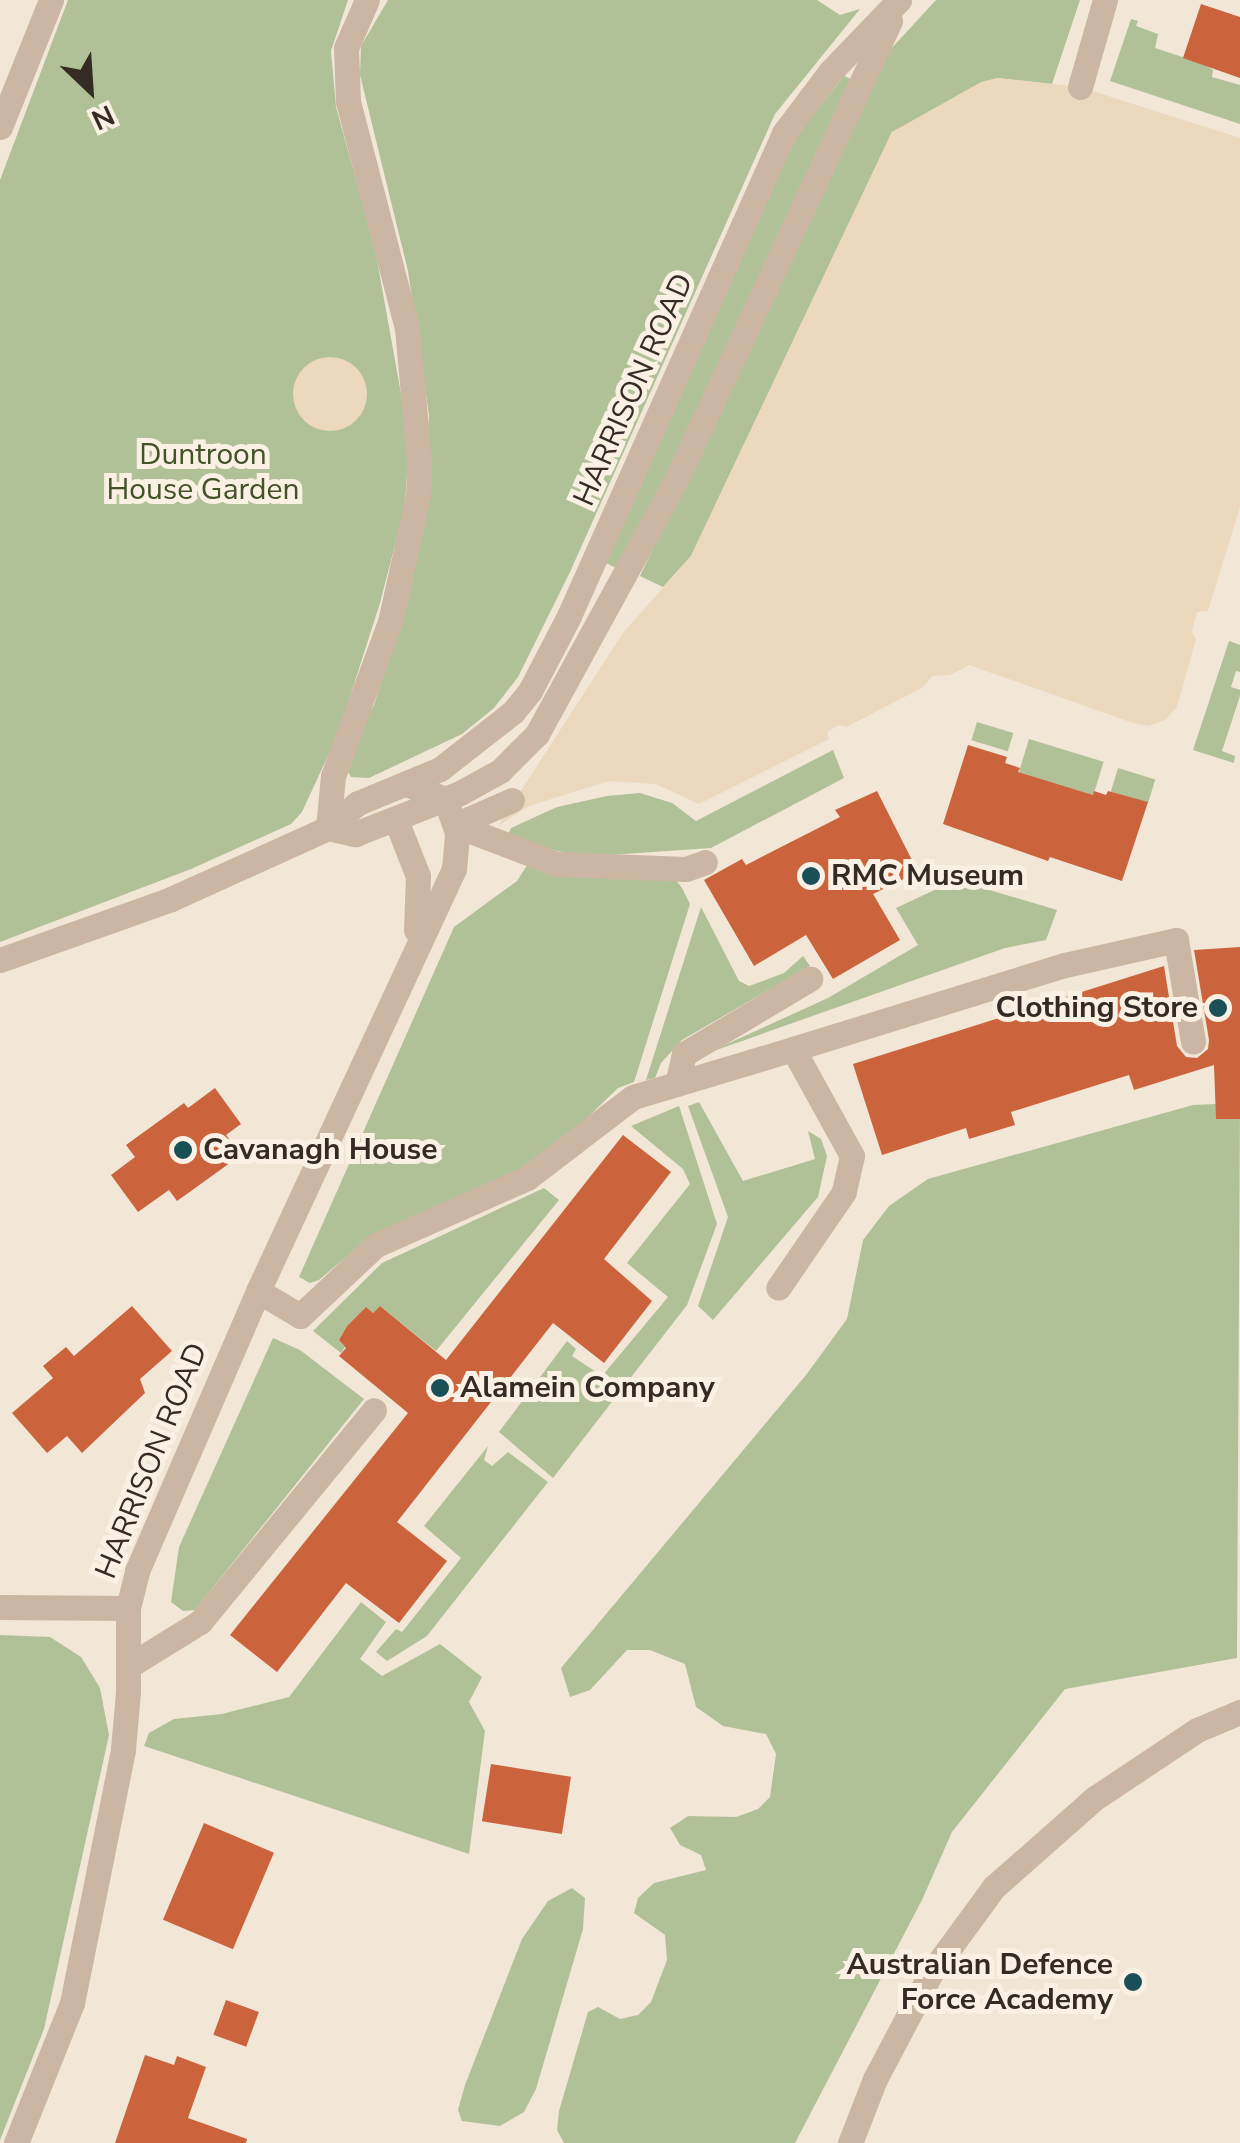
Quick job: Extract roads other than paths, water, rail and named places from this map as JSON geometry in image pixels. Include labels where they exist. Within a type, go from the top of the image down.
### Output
[{"type":"street","points":[[0,127],[51,0]]},
{"type":"street","points":[[328,828],[333,776],[390,622],[418,496],[419,460],[407,328],[348,100],[346,48],[367,0]]},
{"type":"street","name":"HARRISON ROAD","points":[[328,828],[358,803],[409,785],[488,735],[530,691],[588,575],[778,146],[818,87],[900,0]]},
{"type":"street","name":"HARRISON ROAD","points":[[415,946],[418,876],[396,820],[446,800],[500,771],[546,720],[675,482],[900,0]]},
{"type":"street","points":[[1080,87],[1105,0]]},
{"type":"street","points":[[0,960],[172,899],[328,828],[355,834],[396,820],[409,785],[446,800]]},
{"type":"street","name":"HARRISON ROAD","points":[[16,2143],[72,2004],[122,1749],[129,1666],[128,1608],[150,1534],[415,946],[454,869],[455,825],[446,800]]},
{"type":"street","points":[[455,825],[512,800]]},
{"type":"street","points":[[455,825],[556,864],[686,869],[705,862]]},
{"type":"street","points":[[258,1291],[300,1316],[376,1245],[510,1187],[552,1162],[626,1100],[1066,964],[1176,940],[1193,1042]]},
{"type":"street","points":[[676,1084],[684,1054],[810,978]]},
{"type":"street","points":[[778,1288],[844,1192],[852,1156],[792,1049]]},
{"type":"street","points":[[129,1666],[200,1622],[374,1410]]},
{"type":"street","points":[[0,1606],[128,1608]]},
{"type":"street","points":[[850,2143],[875,2079],[930,1972],[994,1887],[1095,1798],[1197,1730],[1240,1712]]},
{"type":"place","name":"RMC Museum","points":[[811,876]]},
{"type":"place","name":"Clothing Store","points":[[1218,1008]]},
{"type":"place","name":"Cavanagh House","points":[[183,1150]]},
{"type":"place","name":"Alamein Company","points":[[440,1388]]},
{"type":"place","name":"Australian Defence Force Academy","points":[[1133,1982]]},
{"type":"park label","name":"Duntroon House Garden","points":[[203,472]]}]
